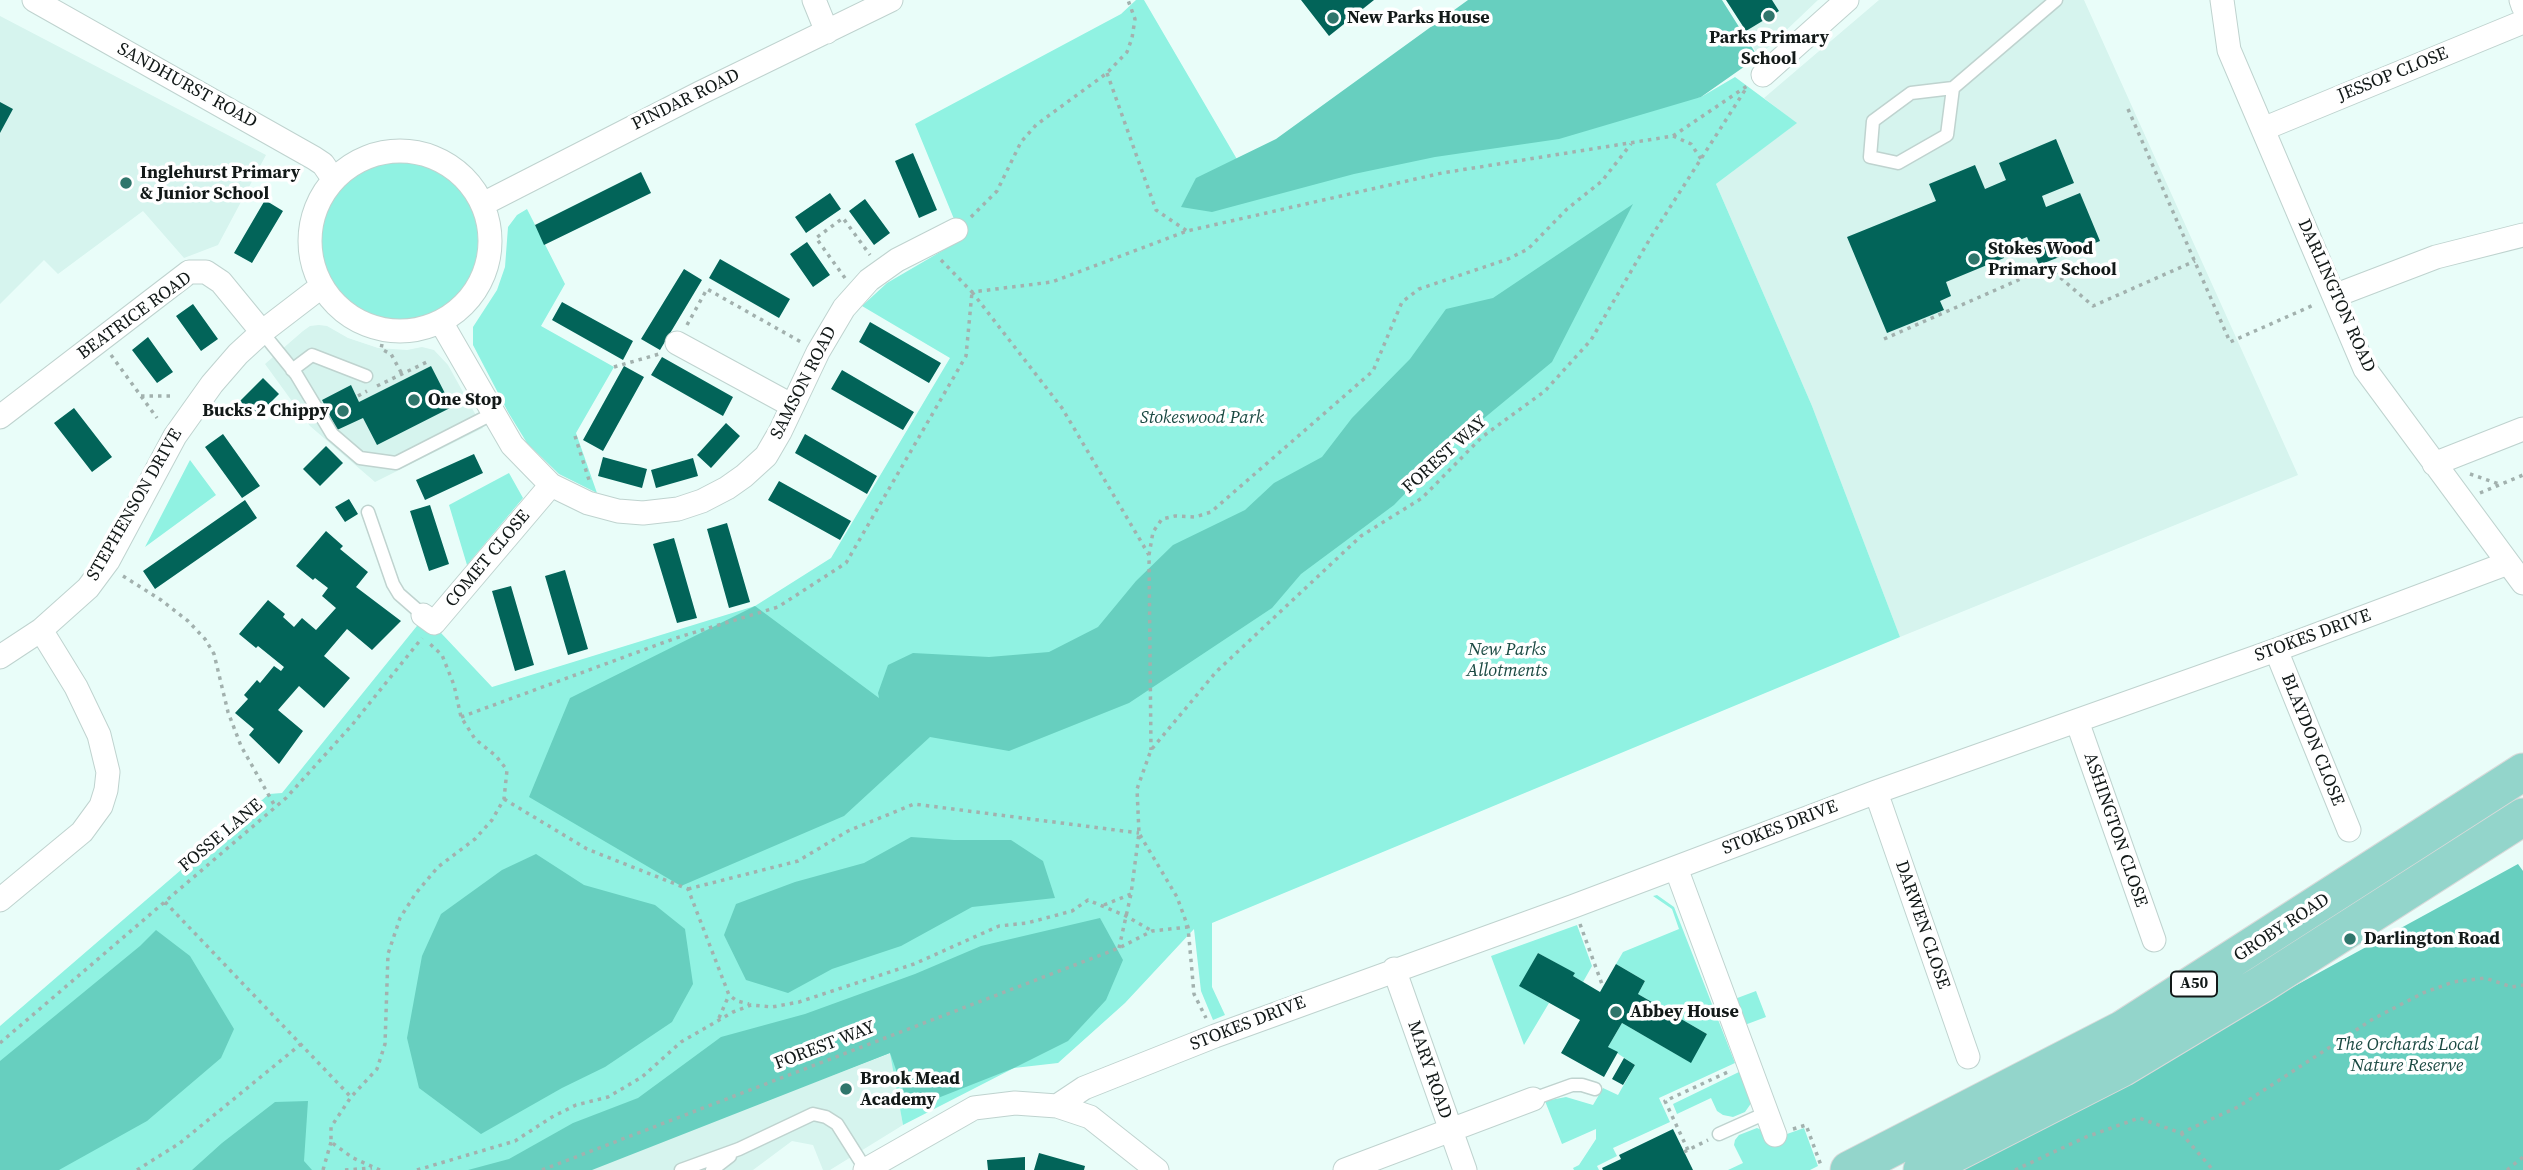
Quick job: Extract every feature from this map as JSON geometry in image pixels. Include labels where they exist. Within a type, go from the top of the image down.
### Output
[{"type":"main road","name":"GROBY ROAD","points":[[1849,1170],[2123,1030],[2523,772]]},
{"type":"main road","name":"GROBY ROAD","points":[[1922,1170],[2122,1068],[2262,984],[2523,817]]},
{"type":"street","name":"SANDHURST ROAD","points":[[34,0],[314,158],[323,164],[334,180]]},
{"type":"street","points":[[814,0],[827,32]]},
{"type":"street","name":"PINDAR ROAD","points":[[483,204],[700,93],[891,0]]},
{"type":"street","points":[[1756,80],[1847,0]]},
{"type":"street","name":"DARLINGTON ROAD","points":[[2222,0],[2229,50],[2365,369],[2523,583]]},
{"type":"street","points":[[2521,0],[2523,6]]},
{"type":"street","name":"JESSOP CLOSE","points":[[2263,128],[2523,22]]},
{"type":"street","points":[[402,151],[428,155],[450,166],[469,183],[483,204],[489,226],[490,249],[485,271],[475,292],[460,309],[441,322],[415,330],[388,331],[361,323],[338,307],[321,286],[313,265],[310,242],[313,219],[321,198],[334,180],[354,164],[378,154],[402,151]]},
{"type":"street","name":"SAMSON ROAD","points":[[441,322],[512,445],[551,485],[588,503],[618,511],[643,513],[678,509],[702,501],[744,477],[766,456],[818,352],[844,308],[869,280],[926,244],[956,230]]},
{"type":"street","points":[[2334,296],[2436,257],[2523,235]]},
{"type":"street","name":"BEATRICE ROAD","points":[[0,416],[189,272],[206,272],[221,282],[262,332]]},
{"type":"street","name":"STEPHENSON DRIVE","points":[[0,657],[41,630],[88,588],[105,564],[155,470],[191,411],[238,354],[321,286]]},
{"type":"street","points":[[677,343],[791,405]]},
{"type":"street","points":[[2434,464],[2523,429]]},
{"type":"street","name":"COMET CLOSE","points":[[427,625],[551,485]]},
{"type":"street","name":"STOKES DRIVE","points":[[1057,1106],[1084,1088],[1394,969],[1574,906],[1876,792],[2276,650],[2508,563]]},
{"type":"street","points":[[0,900],[82,832],[101,806],[106,790],[108,772],[99,735],[76,687],[41,630]]},
{"type":"street","name":"BLAYDON CLOSE","points":[[2276,650],[2349,830]]},
{"type":"street","name":"ASHINGTON CLOSE","points":[[2077,721],[2154,940]]},
{"type":"street","name":"DARWEN CLOSE","points":[[1876,792],[1968,1057]]},
{"type":"street","points":[[1676,868],[1775,1135]]},
{"type":"street","name":"MARY ROAD","points":[[1394,969],[1465,1170]]},
{"type":"street","points":[[1345,1170],[1534,1099]]},
{"type":"street","points":[[866,1170],[974,1108],[1015,1103],[1057,1106],[1090,1117],[1157,1170]]},
{"type":"lane","points":[[1953,88],[1947,135],[1898,163],[1870,157],[1873,121],[1911,93],[1953,88],[2056,0]]},
{"type":"lane","points":[[262,332],[292,370],[332,434],[360,458],[396,463],[494,414]]},
{"type":"lane","points":[[292,370],[312,355],[366,376]]},
{"type":"lane","points":[[368,512],[393,584],[427,625]]},
{"type":"lane","points":[[1534,1099],[1572,1085],[1595,1089]]},
{"type":"lane","points":[[1719,1134],[1766,1113]]},
{"type":"lane","points":[[681,1170],[739,1149],[813,1114],[826,1117],[837,1124],[866,1170]]},
{"type":"lane","points":[[712,1170],[739,1149]]},
{"type":"path","points":[[956,230],[956,225],[973,216],[997,191],[1021,142],[1036,125],[1107,73],[1126,51],[1132,38],[1135,19],[1128,0]]},
{"type":"path","points":[[1107,73],[1156,210],[1187,230]]},
{"type":"path","points":[[972,292],[1052,282],[1187,230],[1442,173],[1673,136],[1756,80]]},
{"type":"path","name":"FOREST WAY","points":[[1119,948],[1131,894],[1139,833],[1137,789],[1152,750],[1216,672],[1361,536],[1422,498],[1482,437],[1545,391],[1591,341],[1651,237],[1756,80]]},
{"type":"path","points":[[2128,109],[2230,342],[2334,296]]},
{"type":"path","points":[[1673,136],[1691,144],[1701,159]]},
{"type":"path","points":[[1152,750],[1149,555],[1153,533],[1162,519],[1175,516],[1195,517],[1211,512],[1373,371],[1402,302],[1419,289],[1508,259],[1528,249],[1567,209],[1602,181],[1632,142]]},
{"type":"path","points":[[856,294],[816,238],[843,218],[882,271]]},
{"type":"path","points":[[926,244],[972,292],[1062,408],[1149,555]]},
{"type":"path","points":[[1884,339],[2048,267],[2093,306],[2195,261]]},
{"type":"path","points":[[614,367],[672,351],[707,289],[818,352]]},
{"type":"path","points":[[461,718],[676,638],[778,607],[846,563],[966,356],[972,292]]},
{"type":"path","points":[[100,341],[158,418]]},
{"type":"path","points":[[382,344],[381,349],[391,354],[402,374]]},
{"type":"path","points":[[358,396],[429,361]]},
{"type":"path","points":[[141,396],[172,396]]},
{"type":"path","points":[[575,436],[593,492],[588,503]]},
{"type":"path","points":[[2459,455],[2469,474],[2501,484]]},
{"type":"path","points":[[2461,500],[2523,475]]},
{"type":"path","points":[[105,564],[161,600],[188,621],[205,639],[214,654],[241,746],[276,808]]},
{"type":"path","points":[[323,1170],[331,1142],[331,1127],[351,1097],[377,1069],[385,1044],[388,954],[400,918],[416,892],[438,867],[475,839],[492,820],[504,799],[507,770],[496,756],[475,739],[461,718],[454,685],[427,625]]},
{"type":"path","name":"FOSSE LANE","points":[[0,1043],[276,808],[316,767],[427,625]]},
{"type":"path","points":[[504,799],[587,849],[688,888],[798,861],[848,831],[914,804],[1139,833]]},
{"type":"path","name":"FOREST WAY","points":[[1139,833],[1177,897],[1188,927],[1194,994],[1215,1036]]},
{"type":"path","points":[[688,888],[729,995],[737,1001],[751,1005],[772,1007],[799,1002],[914,964],[999,926],[1027,923],[1072,911],[1088,900],[1126,916],[1152,931]]},
{"type":"path","points":[[1102,906],[1131,894]]},
{"type":"path","points":[[165,902],[351,1097]]},
{"type":"path","points":[[1574,906],[1603,987]]},
{"type":"path","name":"FOREST WAY","points":[[542,1170],[1119,948],[1152,931],[1188,927]]},
{"type":"path","points":[[2181,1133],[2238,1107],[2373,1019],[2423,993],[2453,982],[2484,978],[2512,987],[2523,985]]},
{"type":"path","points":[[718,1020],[729,995]]},
{"type":"path","points":[[417,1170],[515,1141],[576,1105],[608,1097],[642,1077],[681,1042],[718,1020],[751,1005]]},
{"type":"path","points":[[136,1170],[180,1143],[301,1044]]},
{"type":"path","points":[[1719,1134],[1686,1151],[1665,1101],[1748,1062]]},
{"type":"path","points":[[2015,1170],[2086,1137],[2139,1118],[2181,1133],[2213,1170]]},
{"type":"path","points":[[1775,1135],[1805,1125],[1823,1170]]},
{"type":"path","points":[[331,1142],[353,1158],[380,1170]]},
{"type":"path","points":[[2507,1170],[2523,1157]]},
{"type":"path","points":[[345,1170],[374,1168]]},
{"type":"shaded area","name":"Parks Primary School","points":[[1726,0],[1818,0],[1758,57],[1746,31]]},
{"type":"shaded area","name":"Stokes Wood Primary School","points":[[1879,0],[2084,0],[2298,475],[1900,637],[1812,406],[1716,184],[1796,123],[1764,98]]},
{"type":"shaded area","name":"Inglehurst Primary & Junior School","points":[[0,16],[266,155],[218,245],[184,258],[143,211],[58,274],[44,260],[0,304]]},
{"type":"shaded area","points":[[319,325],[378,348],[407,350],[422,347],[434,350],[448,365],[483,428],[375,482],[310,426],[265,364],[303,331],[310,326]]},
{"type":"shaded area","name":"Brook Mead Academy","points":[[891,1053],[903,1125],[830,1170],[823,1170],[813,1145],[792,1141],[753,1170],[585,1170]]},
{"type":"green space","name":"Stokeswood Park","points":[[1136,0],[1144,0],[1238,161],[1701,97],[1735,77],[1797,123],[1716,184],[1812,406],[1900,637],[1212,923],[1212,987],[1225,1015],[1213,1020],[1201,991],[1194,929],[1125,1003],[1058,1063],[1014,1068],[903,1125],[890,1053],[584,1170],[0,1170],[0,1026],[269,794],[282,793],[425,616],[492,687],[755,606],[831,558],[950,358],[862,306],[887,283],[959,241],[954,219],[915,124],[1121,14]]},
{"type":"green space","points":[[1468,0],[1722,0],[1758,57],[1701,97],[1559,139],[1435,157],[1354,174],[1212,212],[1181,207],[1196,178],[1276,139]]},
{"type":"green space","points":[[399,162],[429,168],[455,185],[472,211],[478,241],[472,271],[455,297],[429,314],[399,320],[369,314],[343,297],[326,271],[320,241],[326,211],[343,185],[369,168]]},
{"type":"green space","points":[[1633,204],[1552,362],[1454,443],[1394,505],[1301,574],[1272,608],[1129,703],[1009,751],[930,737],[844,816],[681,886],[529,797],[570,698],[755,606],[879,698],[878,693],[888,665],[913,653],[989,657],[1049,652],[1098,627],[1136,581],[1173,545],[1245,510],[1274,483],[1322,457],[1352,418],[1410,359],[1446,309],[1493,298]]},
{"type":"green space","points":[[527,209],[565,284],[541,326],[614,367],[576,433],[597,493],[559,474],[527,443],[473,345],[473,327],[497,290],[505,267],[508,227],[517,215]]},
{"type":"green space","points":[[190,460],[216,495],[145,547]]},
{"type":"green space","points":[[509,473],[523,498],[467,565],[449,505]]},
{"type":"green space","points":[[911,837],[1011,840],[1043,861],[1055,898],[972,907],[901,946],[832,969],[788,993],[746,980],[724,935],[736,904],[795,882],[864,863]]},
{"type":"green space","points":[[536,854],[584,885],[655,905],[685,929],[693,984],[672,1022],[605,1067],[481,1134],[419,1088],[407,1038],[422,956],[441,914],[502,870]]},
{"type":"green space","name":"The Orchards Local Nature Reserve","points":[[2518,864],[2523,871],[2523,1170],[1958,1170]]},
{"type":"green space","points":[[1657,895],[1674,907],[1735,1063],[1659,1098],[1670,1122],[1613,1148],[1617,1156],[1597,1166],[1599,1170],[1574,1170],[1596,1139],[1596,1129],[1562,1144],[1545,1101],[1566,1097],[1593,1105],[1603,1088],[1618,1095],[1635,1065],[1608,1047],[1622,1023],[1690,1062],[1707,1034],[1638,994],[1645,981],[1616,964],[1623,952],[1679,929],[1672,909],[1653,896]]},
{"type":"green space","points":[[1100,918],[1123,960],[1106,1000],[1068,1041],[1014,1068],[910,1109],[890,1053],[592,1170],[468,1170],[509,1159],[573,1123],[638,1098],[721,1037],[805,1014],[915,974],[981,946]]},
{"type":"green space","points":[[1577,925],[1592,966],[1583,982],[1573,976],[1574,973],[1538,953],[1520,986],[1549,1003],[1524,1045],[1491,956]]},
{"type":"green space","points":[[156,930],[190,956],[234,1029],[221,1058],[147,1121],[59,1170],[0,1170],[0,1061]]},
{"type":"green space","points":[[1756,991],[1766,1017],[1742,1026],[1732,1000]]},
{"type":"green space","points":[[1741,1071],[1752,1102],[1745,1112],[1733,1117],[1723,1115],[1717,1111],[1711,1098],[1677,1114],[1673,1104]]},
{"type":"green space","points":[[308,1101],[304,1161],[312,1170],[192,1170],[275,1102]]},
{"type":"green space","points":[[1757,1128],[1764,1131],[1770,1140],[1804,1128],[1818,1166],[1810,1170],[1728,1170],[1743,1163],[1734,1145],[1735,1140],[1739,1135]]},
{"type":"building","name":"New Parks House","points":[[1301,0],[1374,0],[1329,36]]},
{"type":"building","points":[[1726,0],[1772,0],[1779,11],[1746,31]]},
{"type":"building","points":[[0,102],[13,109],[0,133]]},
{"type":"building","points":[[2056,139],[2074,183],[2042,196],[2046,207],[2080,193],[2100,241],[2039,265],[2027,237],[2000,248],[2004,258],[1946,282],[1951,296],[1940,301],[1944,310],[1887,333],[1847,237],[1936,201],[1929,184],[1975,165],[1985,189],[2006,180],[1999,163]]},
{"type":"building","points":[[913,153],[937,210],[919,218],[895,161]]},
{"type":"building","points":[[641,172],[651,193],[544,245],[535,225]]},
{"type":"building","points":[[830,193],[841,209],[806,233],[795,217]]},
{"type":"building","points":[[865,199],[890,233],[874,245],[849,211]]},
{"type":"building","points":[[265,200],[283,211],[252,263],[234,253]]},
{"type":"building","points":[[807,242],[830,275],[813,287],[790,254]]},
{"type":"building","points":[[720,259],[790,299],[779,318],[709,278]]},
{"type":"building","points":[[684,269],[702,280],[660,350],[641,339]]},
{"type":"building","points":[[562,302],[633,341],[623,360],[552,320]]},
{"type":"building","points":[[193,304],[218,339],[201,351],[176,316]]},
{"type":"building","points":[[870,322],[941,363],[929,383],[859,342]]},
{"type":"building","points":[[148,337],[173,372],[157,383],[132,350]]},
{"type":"building","points":[[662,357],[733,397],[723,416],[651,375]]},
{"type":"building","points":[[431,366],[452,407],[377,445],[363,418],[337,430],[322,400],[351,385],[359,402]]},
{"type":"building","points":[[624,366],[644,377],[603,451],[583,440]]},
{"type":"building","points":[[842,370],[914,412],[903,430],[831,389]]},
{"type":"building","points":[[263,378],[279,394],[256,417],[240,401]]},
{"type":"building","points":[[74,408],[112,457],[92,472],[54,423]]},
{"type":"building","points":[[726,423],[740,436],[711,468],[697,455]]},
{"type":"building","points":[[223,434],[260,486],[242,498],[205,447]]},
{"type":"building","points":[[805,434],[877,476],[867,494],[795,453]]},
{"type":"building","points":[[326,446],[343,463],[320,486],[303,469]]},
{"type":"building","points":[[474,454],[483,473],[425,500],[416,480]]},
{"type":"building","points":[[603,457],[647,469],[642,488],[598,476]]},
{"type":"building","points":[[693,458],[698,476],[656,488],[651,470]]},
{"type":"building","points":[[779,481],[851,521],[840,540],[768,500]]},
{"type":"building","points":[[349,499],[358,514],[345,522],[335,507]]},
{"type":"building","points":[[245,500],[257,518],[155,589],[143,571]]},
{"type":"building","points":[[430,505],[449,564],[429,571],[410,511]]},
{"type":"building","points":[[727,523],[750,602],[729,608],[707,529]]},
{"type":"building","points":[[326,531],[343,546],[340,549],[368,572],[356,587],[401,621],[372,650],[347,629],[324,656],[350,678],[324,708],[299,686],[278,710],[303,731],[279,764],[249,735],[254,729],[235,713],[248,699],[244,695],[257,680],[260,683],[274,666],[281,671],[284,667],[239,634],[268,600],[285,614],[283,617],[294,627],[302,618],[316,630],[336,608],[322,596],[328,588],[296,566]]},
{"type":"building","points":[[674,538],[697,618],[677,623],[653,544]]},
{"type":"building","points":[[565,570],[588,649],[568,655],[545,576]]},
{"type":"building","points":[[511,586],[534,665],[515,671],[492,591]]},
{"type":"building","name":"Abbey House","points":[[1538,953],[1575,973],[1573,976],[1600,992],[1616,964],[1645,981],[1638,994],[1707,1034],[1691,1063],[1622,1023],[1608,1047],[1618,1052],[1604,1077],[1561,1053],[1580,1020],[1519,986]]},
{"type":"building","points":[[1624,1058],[1635,1065],[1623,1085],[1612,1079]]},
{"type":"building","points":[[1673,1129],[1693,1170],[1603,1170],[1602,1168],[1621,1159],[1619,1155]]},
{"type":"building","points":[[1039,1153],[1085,1166],[1084,1170],[1034,1170]]},
{"type":"building","points":[[1025,1157],[1025,1170],[988,1170],[987,1160]]},
{"type":"place","name":"Parks Primary School","points":[[1769,16]]},
{"type":"place","name":"New Parks House","points":[[1333,18]]},
{"type":"place","name":"Inglehurst Primary & Junior School","points":[[126,183]]},
{"type":"place","name":"Stokes Wood Primary School","points":[[1974,259]]},
{"type":"place","name":"One Stop","points":[[414,400]]},
{"type":"place","name":"Bucks 2 Chippy","points":[[343,411]]},
{"type":"place","name":"Darlington Road","points":[[2350,939]]},
{"type":"place","name":"Abbey House","points":[[1616,1012]]},
{"type":"place","name":"Brook Mead Academy","points":[[846,1089]]},
{"type":"park label","name":"New Parks Allotments","points":[[1507,660]]}]
